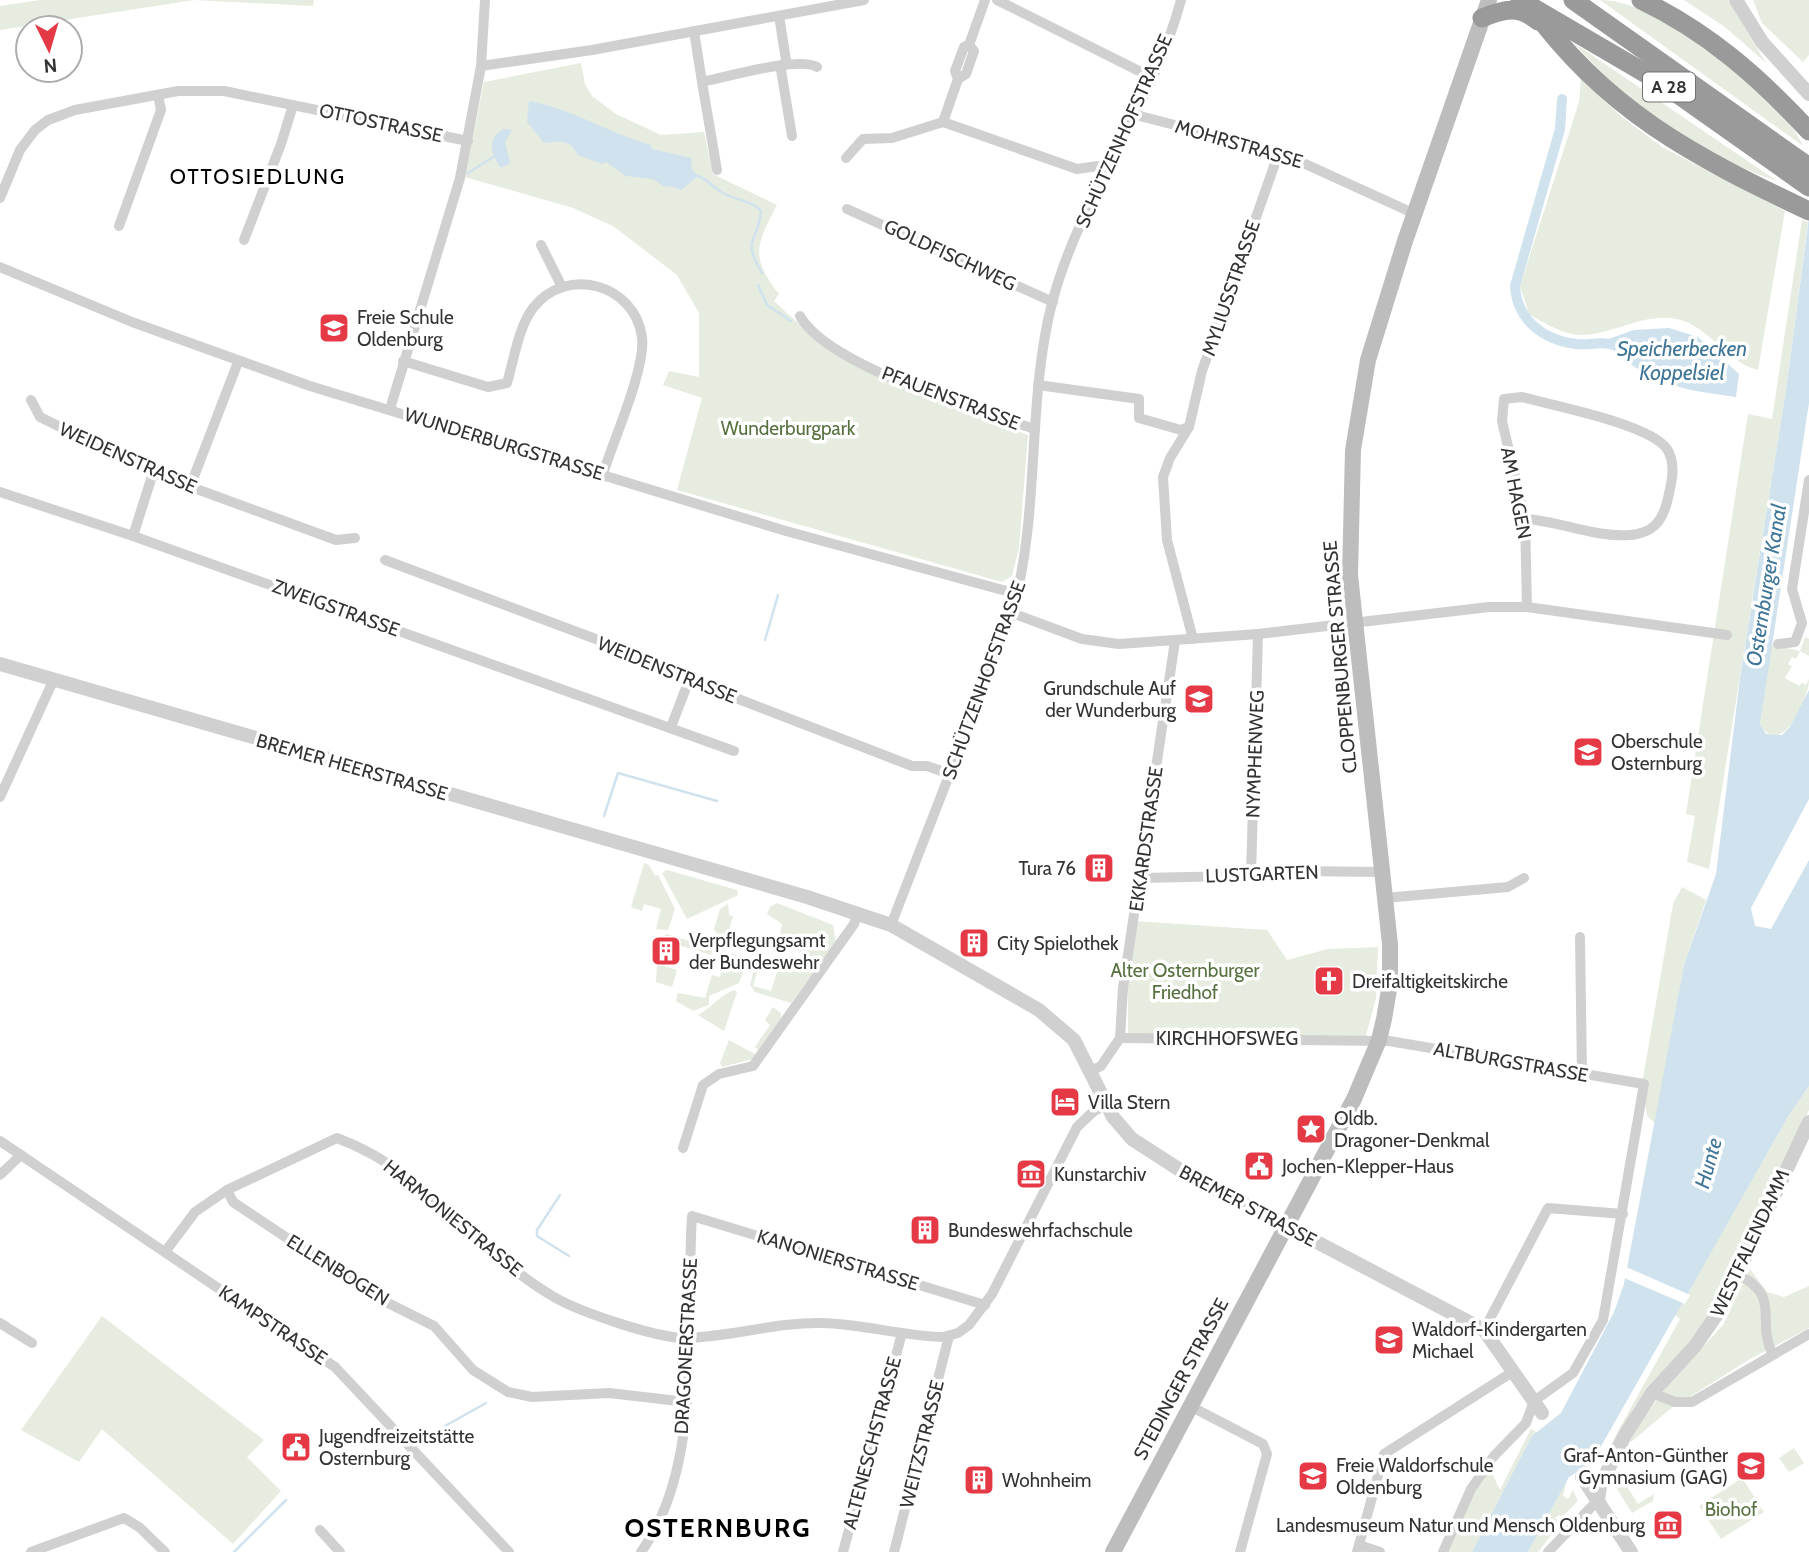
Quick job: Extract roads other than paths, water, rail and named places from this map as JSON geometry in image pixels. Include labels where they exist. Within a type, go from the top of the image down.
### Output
[{"type":"highway","name":"A 28","points":[[1520,0],[1662,83],[1809,187]]},
{"type":"highway","points":[[1526,0],[1586,73],[1666,137],[1717,167],[1809,211]]},
{"type":"highway","name":"A 28","points":[[1573,0],[1809,167]]},
{"type":"highway","points":[[1641,0],[1712,39],[1809,131]]},
{"type":"highway","points":[[1481,13],[1519,9],[1545,26]]},
{"type":"main road","name":"CLOPPENBURGER STRASSE","points":[[1287,1227],[1354,1099],[1379,1040],[1390,984],[1385,898],[1349,554],[1353,450],[1368,360],[1481,13]]},
{"type":"main road","name":"STEDINGER STRASSE","points":[[1113,1552],[1287,1227]]},
{"type":"street","points":[[390,409],[460,178],[481,66],[485,0]]},
{"type":"street","points":[[481,66],[864,0]]},
{"type":"street","points":[[943,122],[958,79],[966,74],[974,51],[970,45],[985,0]]},
{"type":"street","points":[[997,0],[1151,77]]},
{"type":"street","name":"SCHÜTZENHOFSTRASSE","points":[[891,925],[1012,613],[1028,548],[1038,385],[1053,302],[1068,254],[1136,115],[1181,0]]},
{"type":"street","points":[[1736,0],[1762,42],[1809,94]]},
{"type":"street","points":[[779,16],[786,60],[783,66],[792,136]]},
{"type":"street","points":[[694,31],[717,170]]},
{"type":"street","points":[[702,82],[783,66],[810,63],[817,67]]},
{"type":"street","name":"OTTOSTRASSE","points":[[0,198],[20,149],[35,130],[48,120],[75,110],[158,95],[208,89],[468,141]]},
{"type":"street","points":[[119,226],[161,110],[158,95]]},
{"type":"street","name":"OTTOSTRASSE","points":[[244,240],[293,105]]},
{"type":"street","name":"MOHRSTRASSE","points":[[1136,115],[1279,152],[1415,214]]},
{"type":"street","points":[[846,158],[863,139],[892,138],[943,122],[1077,169],[1112,164]]},
{"type":"street","name":"MYLIUSSTRASSE","points":[[1193,639],[1167,540],[1163,477],[1170,458],[1189,427],[1202,371],[1279,152]]},
{"type":"street","name":"GOLDFISCHWEG","points":[[847,209],[1053,302]]},
{"type":"street","points":[[541,244],[562,287]]},
{"type":"street","name":"WUNDERBURGSTRASSE","points":[[0,267],[238,362],[786,531],[1017,594]]},
{"type":"street","points":[[403,360],[488,387],[500,387],[507,383],[532,310],[549,294],[562,287],[589,284],[608,289],[632,309],[640,327],[641,353],[603,474]]},
{"type":"street","name":"PFAUENSTRASSE","points":[[800,316],[806,327],[825,342],[906,385],[1035,429]]},
{"type":"street","points":[[190,487],[238,362]]},
{"type":"street","points":[[1038,385],[1139,399],[1139,418],[1181,430],[1189,427]]},
{"type":"street","name":"AM HAGEN","points":[[1525,519],[1615,535],[1643,533],[1655,527],[1664,512],[1672,472],[1666,449],[1637,428],[1522,397],[1504,399],[1501,413],[1525,519],[1527,607]]},
{"type":"street","name":"WEIDENSTRASSE","points":[[31,400],[40,417],[153,473],[336,540],[355,538]]},
{"type":"street","points":[[133,536],[153,473]]},
{"type":"street","points":[[1778,644],[1795,642],[1801,630],[1792,589],[1809,480]]},
{"type":"street","name":"ZWEIGSTRASSE","points":[[0,492],[133,536],[734,751]]},
{"type":"street","name":"WEIDENSTRASSE","points":[[385,560],[633,653],[689,680],[912,766],[927,766],[950,774]]},
{"type":"street","points":[[1012,613],[1100,643],[1258,634],[1489,607],[1527,607],[1727,635]]},
{"type":"street","name":"NYMPHENWEG","points":[[1251,875],[1258,634]]},
{"type":"street","name":"EKKARDSTRASSE","points":[[1120,1038],[1123,988],[1175,640]]},
{"type":"street","name":"BREMER HEERSTRASSE","points":[[0,664],[705,869]]},
{"type":"street","points":[[0,797],[54,679]]},
{"type":"street","points":[[671,727],[689,680]]},
{"type":"street","name":"BREMER STRASSE","points":[[705,869],[891,925],[1039,1010],[1074,1040],[1122,1129],[1145,1149],[1484,1330],[1538,1407]]},
{"type":"street","name":"LUSTGARTEN","points":[[1141,878],[1281,875],[1300,871],[1382,872]]},
{"type":"street","points":[[1385,898],[1508,887],[1524,878]]},
{"type":"street","points":[[683,1148],[703,1085],[719,1074],[754,1066],[854,924],[858,913]]},
{"type":"street","points":[[1580,937],[1582,1074]]},
{"type":"street","points":[[1091,1071],[1101,1066],[1120,1038]]},
{"type":"street","name":"KIRCHHOFSWEG","points":[[1120,1038],[1379,1040]]},
{"type":"street","name":"ALTBURGSTRASSE","points":[[1379,1040],[1644,1084],[1623,1214]]},
{"type":"street","points":[[687,1338],[776,1324],[824,1323],[949,1336],[969,1325],[985,1305],[1010,1262],[1077,1127],[1094,1111],[1107,1105]]},
{"type":"street","name":"WESTFALENDAMM","points":[[1598,1500],[1614,1456],[1652,1393],[1704,1334],[1738,1275],[1809,1122]]},
{"type":"street","name":"HARMONIESTRASSE","points":[[165,1252],[195,1212],[227,1190],[337,1138],[369,1150],[414,1180],[531,1282],[556,1298],[666,1337],[687,1338]]},
{"type":"street","name":"KAMPSTRASSE","points":[[0,1141],[335,1367],[509,1552]]},
{"type":"street","points":[[0,1175],[21,1155]]},
{"type":"street","name":"ELLENBOGEN","points":[[227,1190],[233,1202],[374,1296],[434,1326],[473,1370],[508,1392],[532,1398],[609,1393],[687,1402]]},
{"type":"street","points":[[1443,1552],[1459,1512],[1487,1465],[1538,1407],[1573,1373],[1591,1345],[1608,1300],[1623,1214],[1548,1208],[1484,1330]]},
{"type":"street","name":"KANONIERSTRASSE","points":[[692,1216],[985,1305]]},
{"type":"street","name":"DRAGONERSTRASSE","points":[[641,1552],[666,1508],[687,1402],[692,1216]]},
{"type":"street","points":[[1738,1275],[1759,1288],[1763,1297],[1772,1353]]},
{"type":"street","points":[[0,1322],[32,1343]]},
{"type":"street","name":"ALTENESCHSTRASSE","points":[[843,1552],[902,1333]]},
{"type":"street","points":[[1652,1393],[1675,1402],[1692,1402],[1772,1353],[1809,1334]]},
{"type":"street","name":"WEITZSTRASSE","points":[[894,1552],[949,1336]]},
{"type":"street","points":[[1380,1552],[1358,1549],[1384,1454],[1514,1371]]},
{"type":"street","points":[[1190,1406],[1263,1444],[1267,1454],[1241,1552]]},
{"type":"street","points":[[1581,1477],[1631,1552]]},
{"type":"street","points":[[1548,1552],[1598,1500]]},
{"type":"street","points":[[31,1552],[124,1518],[139,1527],[164,1552]]},
{"type":"street","points":[[320,1530],[340,1552]]},
{"type":"water","points":[[529,101],[576,115],[651,145],[652,149],[691,158],[692,169],[698,176],[681,190],[665,187],[653,179],[626,176],[606,162],[602,164],[578,155],[572,146],[564,142],[544,143],[527,122]]},
{"type":"water","points":[[503,129],[512,130],[505,142],[510,163],[501,168],[495,158],[492,142]]},
{"type":"water","points":[[1809,217],[1809,403],[1760,724],[1766,734],[1782,735],[1790,727],[1809,690],[1809,799],[1751,908],[1755,926],[1771,929],[1809,860],[1809,1086],[1789,1115],[1591,1464],[1569,1477],[1528,1552],[1472,1552],[1532,1436],[1561,1413],[1614,1312],[1624,1284],[1684,965],[1716,874],[1740,678],[1786,390]]},
{"type":"water","name":"Speicherbecken Koppelsiel","points":[[1669,328],[1698,337],[1739,374],[1736,397],[1679,387],[1649,376],[1603,341],[1634,330]]},
{"type":"waterway","points":[[1562,99],[1560,129],[1515,286],[1517,298],[1526,318],[1542,333],[1552,338],[1576,344],[1614,345]]},
{"type":"waterway","points":[[468,173],[493,157]]},
{"type":"waterway","points":[[698,176],[721,192],[761,211],[752,246],[762,273]]},
{"type":"waterway","points":[[758,285],[767,305],[791,321]]},
{"type":"waterway","points":[[765,640],[778,595]]},
{"type":"waterway","points":[[604,816],[618,773],[717,801]]},
{"type":"waterway","points":[[560,1195],[537,1230],[537,1236],[569,1256]]},
{"type":"waterway","points":[[445,1426],[486,1403]]},
{"type":"waterway","points":[[234,1552],[286,1500]]},
{"type":"place","name":"Freie Schule Oldenburg","points":[[334,328]]},
{"type":"place","name":"Grundschule Auf der Wunderburg","points":[[1199,699]]},
{"type":"place","name":"Oberschule Osternburg","points":[[1588,752]]},
{"type":"place","name":"Tura 76","points":[[1099,868]]},
{"type":"place","name":"City Spielothek","points":[[974,943]]},
{"type":"place","name":"Verpflegungsamt der Bundeswehr","points":[[666,951]]},
{"type":"place","name":"Dreifaltigkeitskirche","points":[[1329,981]]},
{"type":"place","name":"Villa Stern","points":[[1065,1102]]},
{"type":"place","name":"Oldb. Dragoner-Denkmal","points":[[1311,1129]]},
{"type":"place","name":"Jochen-Klepper-Haus","points":[[1259,1166]]},
{"type":"place","name":"Kunstarchiv","points":[[1031,1174]]},
{"type":"place","name":"Bundeswehrfachschule","points":[[925,1230]]},
{"type":"place","name":"Waldorf-Kindergarten Michael","points":[[1389,1340]]},
{"type":"place","name":"Jugendfreizeitstätte Osternburg","points":[[296,1447]]},
{"type":"place","name":"Graf-Anton-Günther Gymnasium (GAG)","points":[[1751,1466]]},
{"type":"place","name":"Freie Waldorfschule Oldenburg","points":[[1313,1476]]},
{"type":"place","name":"Wohnheim","points":[[979,1480]]},
{"type":"place","name":"Landesmuseum Natur und Mensch Oldenburg","points":[[1668,1525]]},
{"type":"district","name":"OTTOSIEDLUNG","points":[[258,176]]},
{"type":"district","name":"OSTERNBURG","points":[[718,1528]]},
{"type":"park label","name":"Wunderburgpark","points":[[788,428]]},
{"type":"park label","name":"Alter Osternburger Friedhof","points":[[1185,981]]},
{"type":"park label","name":"Biohof","points":[[1731,1509]]},
{"type":"water label","name":"Osternburger Kanal","points":[[1766,585]]},
{"type":"water label","name":"Hunte","points":[[1708,1163]]}]
